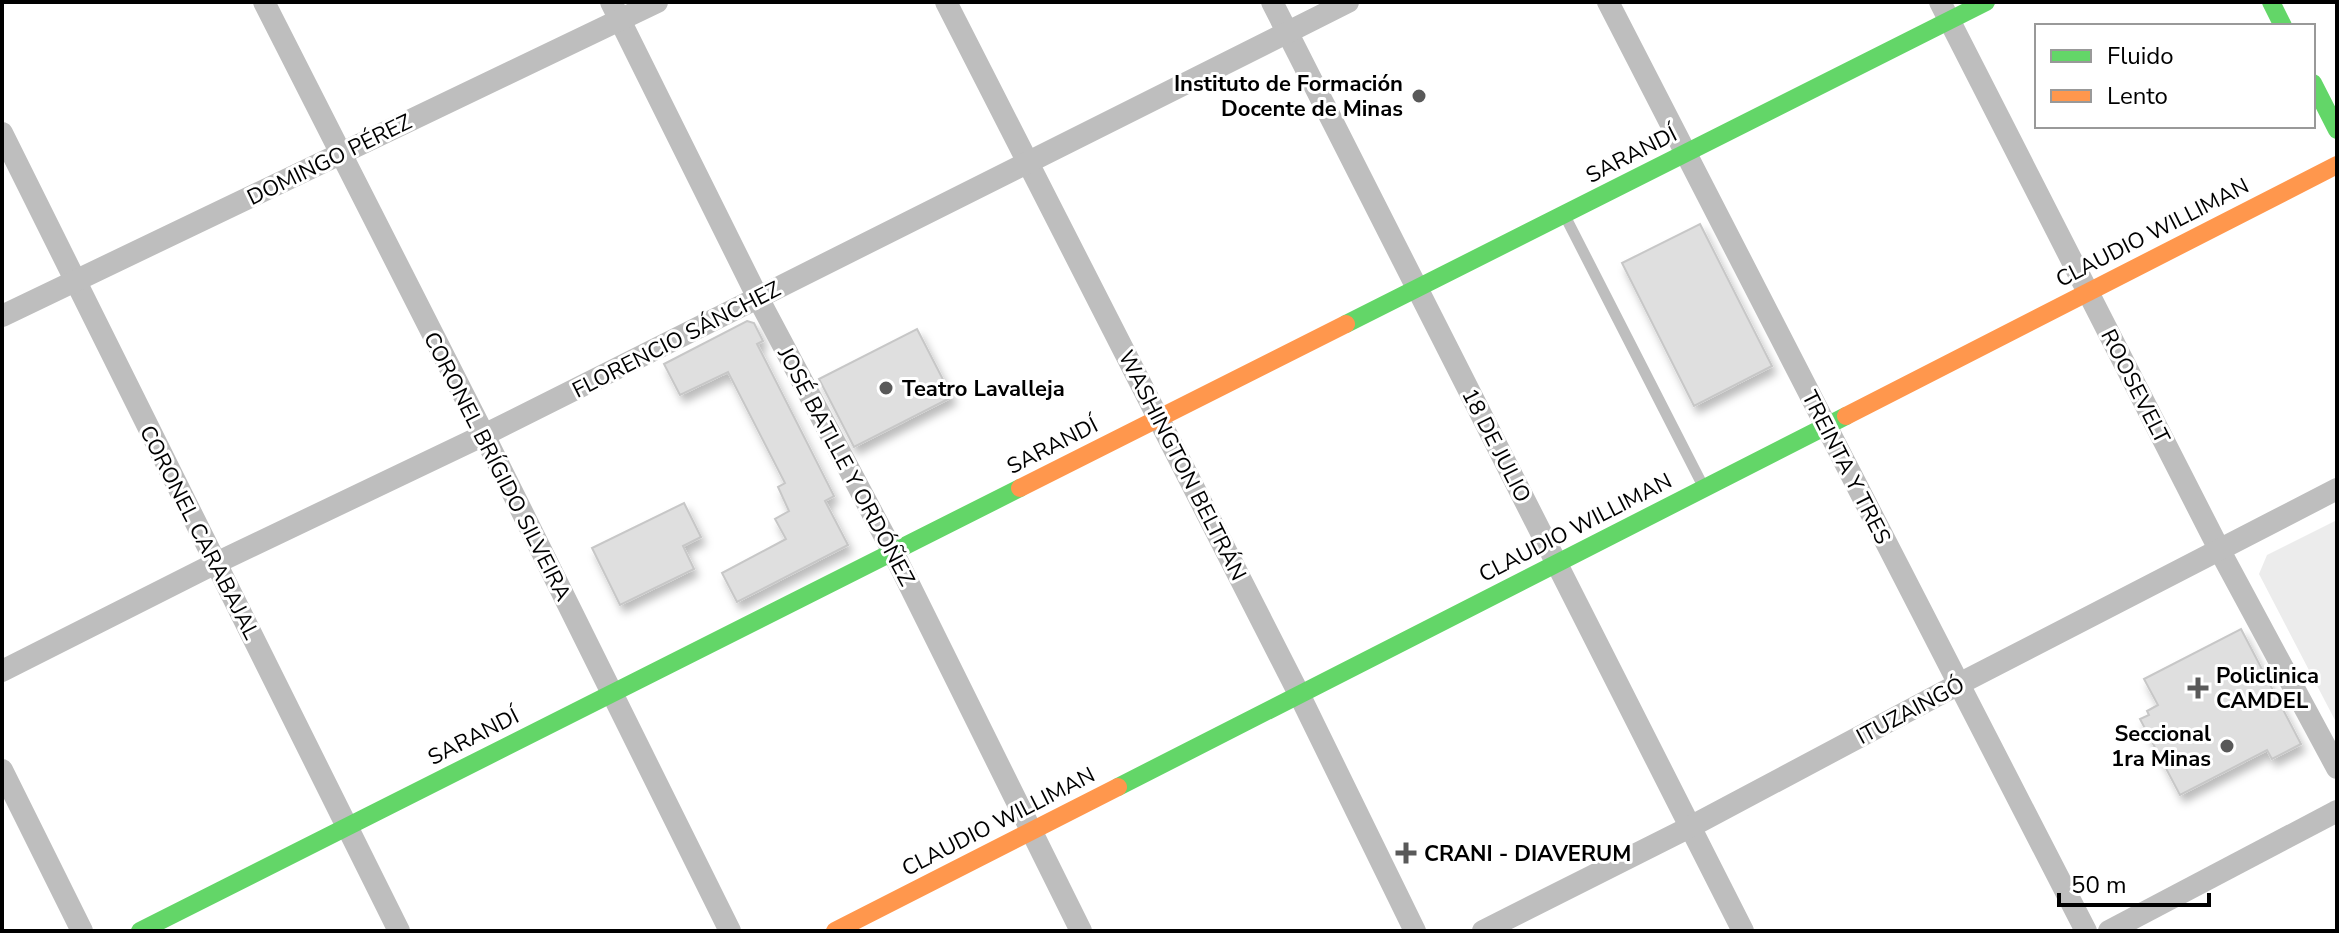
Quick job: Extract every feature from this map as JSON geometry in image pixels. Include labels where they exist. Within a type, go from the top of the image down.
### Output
[{"type":"street","name":"CORONEL BRÍGIDO SILVEIRA","points":[[264,2],[484,435],[730,931]]},
{"type":"street","name":"DOMINGO PÉREZ","points":[[2,316],[341,153],[616,11],[657,2]]},
{"type":"street","name":"WASHINGTON BELTRÁN","points":[[946,2],[1299,694],[1415,931]]},
{"type":"street","name":"18 DE JULIO","points":[[1272,2],[1743,931]]},
{"type":"street","name":"FLORENCIO SÁNCHEZ","points":[[2,671],[216,563],[484,435],[1348,2]]},
{"type":"street","name":"TREINTA Y TRES","points":[[1608,2],[2086,931]]},
{"type":"street","name":"SARANDÍ","points":[[140,931],[1686,153],[1945,11],[1986,2]]},
{"type":"street","points":[[2271,2],[2282,24]]},
{"type":"street","name":"JOSÉ BATLLE Y ORDÓÑEZ","points":[[616,11],[758,298],[893,552],[1081,931]]},
{"type":"street","name":"ROOSEVELT","points":[[1945,11],[2220,551],[2337,768]]},
{"type":"street","points":[[2315,87],[2337,130]]},
{"type":"street","name":"CORONEL CARABAJAL","points":[[2,133],[399,931]]},
{"type":"street","name":"CLAUDIO WILLIMAN","points":[[835,931],[2337,165]]},
{"type":"street","name":"ITUZAINGÓ","points":[[1483,931],[1690,827],[2337,489]]},
{"type":"street","points":[[2,770],[82,931]]},
{"type":"street","points":[[2109,931],[2337,811]]},
{"type":"lane","points":[[1565,214],[1704,488]]},
{"type":"shaded area","points":[[2337,520],[2337,724],[2259,574],[2267,555]]},
{"type":"building","points":[[1700,224],[1772,366],[1694,406],[1622,263]]},
{"type":"building","points":[[747,321],[754,323],[763,341],[757,344],[834,496],[825,501],[848,545],[737,602],[722,573],[786,539],[775,519],[789,511],[778,487],[785,483],[728,372],[680,395],[664,364]]},
{"type":"building","name":"Teatro Lavalleja","points":[[917,329],[952,397],[854,447],[819,379]]},
{"type":"building","points":[[684,503],[701,537],[683,546],[694,569],[620,605],[592,548]]},
{"type":"building","points":[[2241,629],[2301,744],[2272,759],[2267,750],[2180,795],[2140,719],[2158,705],[2144,679]]},
{"type":"traffic: fast","points":[[1346,324],[1986,2]]},
{"type":"traffic: fast","points":[[2271,2],[2282,24]]},
{"type":"traffic: fast","points":[[2315,87],[2337,130]]},
{"type":"traffic: fast","points":[[1118,787],[1846,416]]},
{"type":"traffic: fast","points":[[140,931],[1020,488]]},
{"type":"traffic: slow","points":[[1846,416],[2337,165]]},
{"type":"traffic: slow","points":[[1020,488],[1346,324]]},
{"type":"traffic: slow","points":[[835,931],[1118,787]]},
{"type":"place","name":"Instituto de Formación Docente de Minas","points":[[1419,96]]},
{"type":"place","name":"Teatro Lavalleja","points":[[886,388]]},
{"type":"place","name":"Policlinica CAMDEL","points":[[2198,688]]},
{"type":"place","name":"Seccional 1ra Minas","points":[[2227,746]]},
{"type":"place","name":"CRANI - DIAVERUM","points":[[1406,853]]}]
